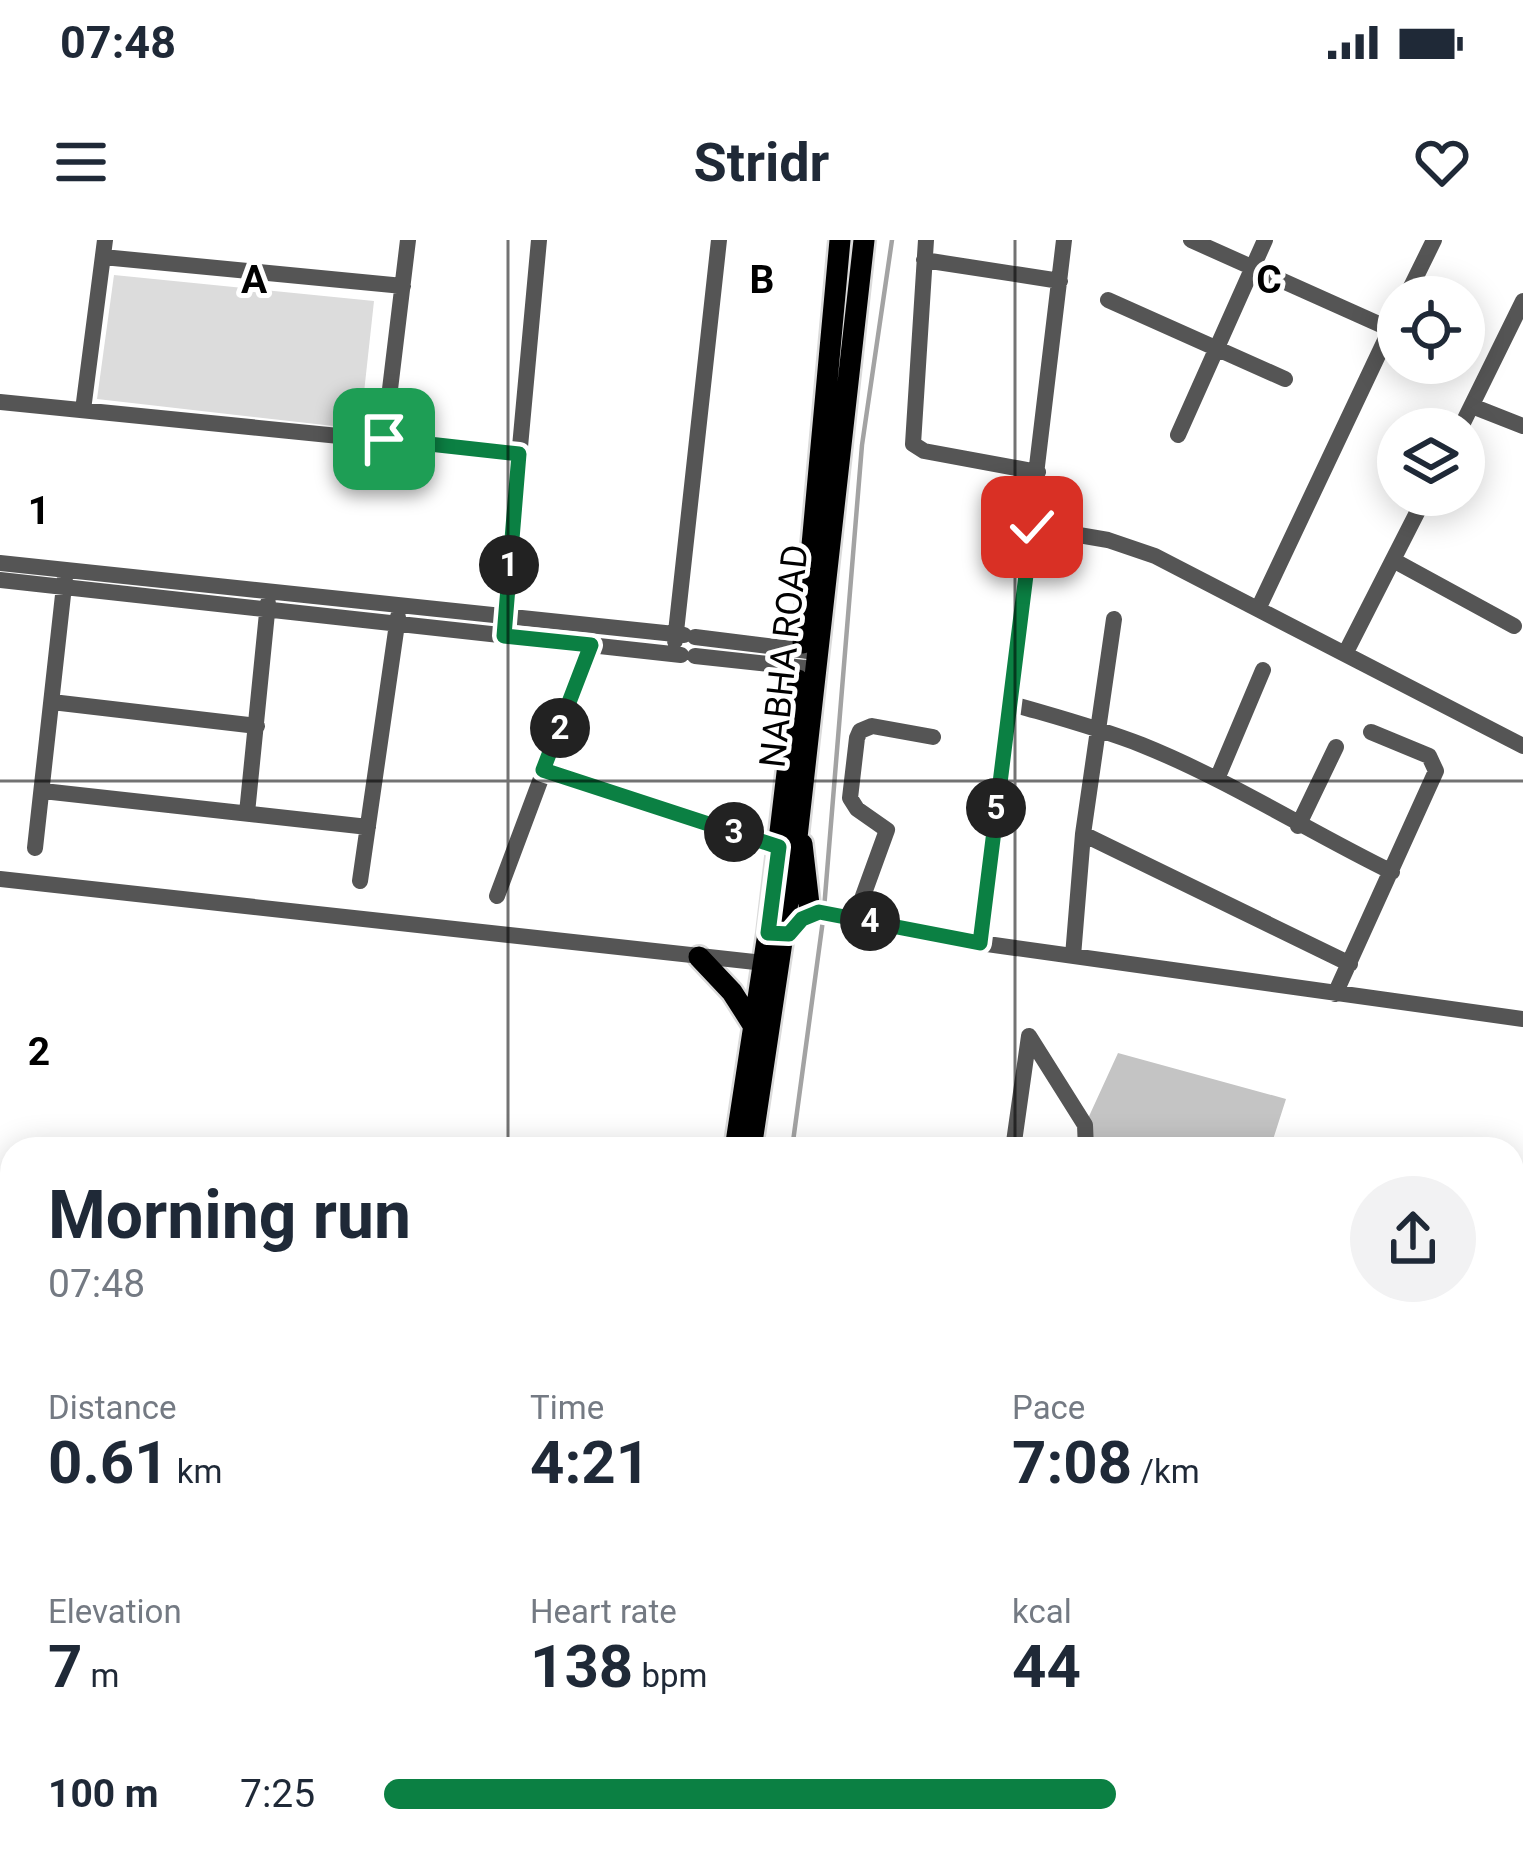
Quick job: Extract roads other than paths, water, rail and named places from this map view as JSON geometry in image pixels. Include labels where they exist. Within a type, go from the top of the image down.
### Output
[{"type":"main road","name":"NABHA ROAD","points":[[752,1137],[771,964],[797,832],[840,240]]},
{"type":"main road","name":"NABHA ROAD","points":[[776,934],[779,847],[862,252]]},
{"type":"main road","points":[[797,832],[819,913]]},
{"type":"main road","points":[[699,957],[732,992],[753,1025]]},
{"type":"main road","name":"NABHA ROAD","points":[[738,1137],[753,1025],[771,964]]},
{"type":"street","points":[[384,439],[408,240]]},
{"type":"street","points":[[504,636],[539,240]]},
{"type":"street","points":[[684,646],[719,240]]},
{"type":"street","points":[[862,252],[874,240]]},
{"type":"street","points":[[926,240],[914,444],[924,451],[1038,472]]},
{"type":"street","points":[[980,943],[1064,240]]},
{"type":"street","points":[[1191,240],[1252,269],[1377,315]]},
{"type":"street","points":[[1178,435],[1265,240]]},
{"type":"street","points":[[1416,276],[1434,240]]},
{"type":"street","points":[[83,410],[104,249],[403,286]]},
{"type":"street","points":[[924,260],[1060,281]]},
{"type":"street","points":[[1108,300],[1285,379]]},
{"type":"street","points":[[1523,301],[1472,406],[1523,426]]},
{"type":"street","points":[[1258,607],[1377,357]]},
{"type":"street","points":[[0,402],[519,454]]},
{"type":"street","points":[[1346,652],[1415,516]]},
{"type":"street","points":[[1032,527],[1108,540],[1155,556],[1523,746]]},
{"type":"street","points":[[1393,560],[1514,626]]},
{"type":"street","points":[[0,563],[65,579],[267,610],[591,645],[684,646]]},
{"type":"street","points":[[0,580],[65,579],[269,591],[504,615],[684,646],[808,660]]},
{"type":"street","points":[[35,848],[65,579]]},
{"type":"street","points":[[247,813],[269,591]]},
{"type":"street","points":[[360,881],[399,604]]},
{"type":"street","points":[[1073,956],[1083,834],[1114,619]]},
{"type":"street","points":[[497,896],[591,645]]},
{"type":"street","points":[[1216,779],[1263,670]]},
{"type":"street","points":[[52,703],[256,726]]},
{"type":"street","points":[[1009,703],[1098,730],[1216,779],[1392,872]]},
{"type":"street","points":[[855,918],[887,830],[857,809],[850,797],[860,731],[872,726],[933,737]]},
{"type":"street","points":[[1335,994],[1436,771],[1429,756],[1371,732]]},
{"type":"street","points":[[1298,826],[1336,747]]},
{"type":"street","points":[[543,770],[779,847]]},
{"type":"street","points":[[43,790],[368,827]]},
{"type":"street","points":[[1083,834],[1350,964]]},
{"type":"street","points":[[0,879],[771,964]]},
{"type":"street","points":[[776,934],[797,928],[819,913],[980,943],[1523,1019]]},
{"type":"street","points":[[1015,1137],[1029,1036],[1085,1125],[1086,1137]]},
{"type":"waterway","points":[[824,909],[862,445],[892,240]]},
{"type":"waterway","points":[[794,1137],[823,920]]}]
